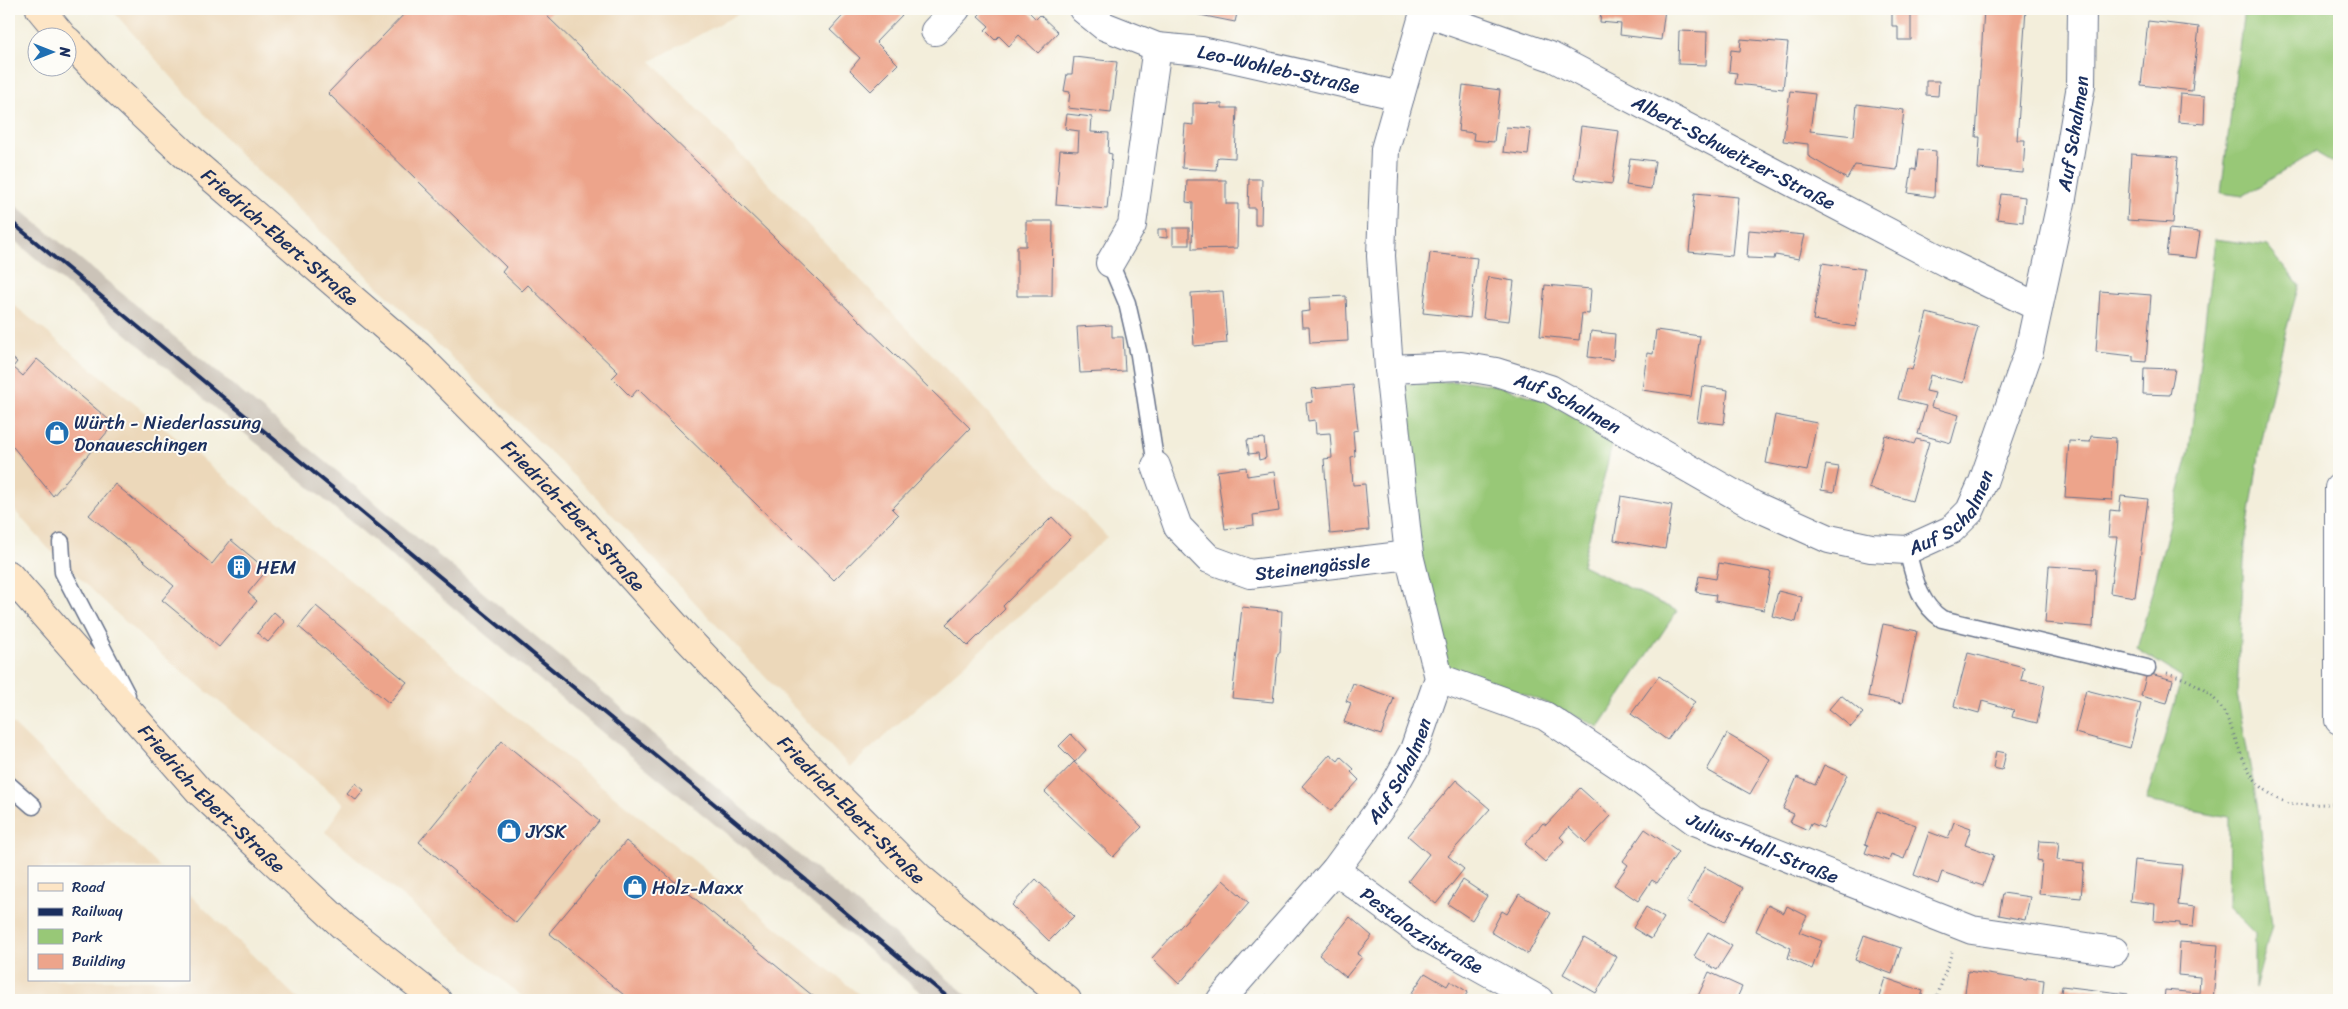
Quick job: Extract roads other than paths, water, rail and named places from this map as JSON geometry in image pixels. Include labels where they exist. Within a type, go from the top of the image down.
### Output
[{"type":"street","points":[[40,9],[56,28]]},
{"type":"street","points":[[935,30],[956,9]]},
{"type":"street","name":"Leo-Wohleb-Straße","points":[[1083,9],[1104,26],[1156,47],[1201,51],[1400,96]]},
{"type":"street","points":[[1424,10],[1385,149],[1381,256],[1389,369],[1409,555],[1439,678]]},
{"type":"street","name":"Albert-Schweitzer-Straße","points":[[1424,10],[1552,57],[1931,255],[2038,308]]},
{"type":"street","name":"Auf Schalmen","points":[[1389,369],[1461,366],[1496,372],[1550,389],[1753,505],[1829,539],[1871,548],[1907,550],[1951,530],[1970,511],[1983,482],[2029,351],[2062,198],[2080,85],[2083,11]]},
{"type":"street","points":[[1110,264],[1132,225],[1156,47]]},
{"type":"street","name":"Friedrich-Ebert-Straße","points":[[78,52],[184,154],[419,356],[568,506],[682,632],[801,759],[919,877],[1067,1000]]},
{"type":"street","name":"Steinengässle","points":[[1156,466],[1178,527],[1209,559],[1250,574],[1409,555]]},
{"type":"street","points":[[2339,488],[2339,720]]},
{"type":"street","name":"Friedrich-Ebert-Straße","points":[[9,575],[148,735],[206,798],[344,927],[437,1000]]},
{"type":"street","name":"Auf Schalmen","points":[[1221,1000],[1335,870],[1387,800],[1414,750],[1439,678]]},
{"type":"street","name":"Julius-Hall-Straße","points":[[1439,678],[1545,716],[1625,769],[1695,820],[1972,930],[2114,951]]},
{"type":"street","name":"Pestalozzistraße","points":[[1335,870],[1424,936],[1538,1000]]},
{"type":"lane","points":[[1110,264],[1127,303],[1137,346],[1156,466]]},
{"type":"lane","points":[[61,542],[63,572],[148,735]]},
{"type":"lane","points":[[1907,550],[1923,601],[1931,612],[1942,619],[2148,668]]},
{"type":"lane","points":[[9,786],[33,806]]},
{"type":"railway","points":[[9,220],[951,1000]]},
{"type":"place","name":"Würth - Niederlassung Donaueschingen","points":[[57,433]]},
{"type":"place","name":"HEM","points":[[239,567]]},
{"type":"place","name":"JYSK","points":[[509,831]]},
{"type":"place","name":"Holz-Maxx","points":[[635,887]]}]
